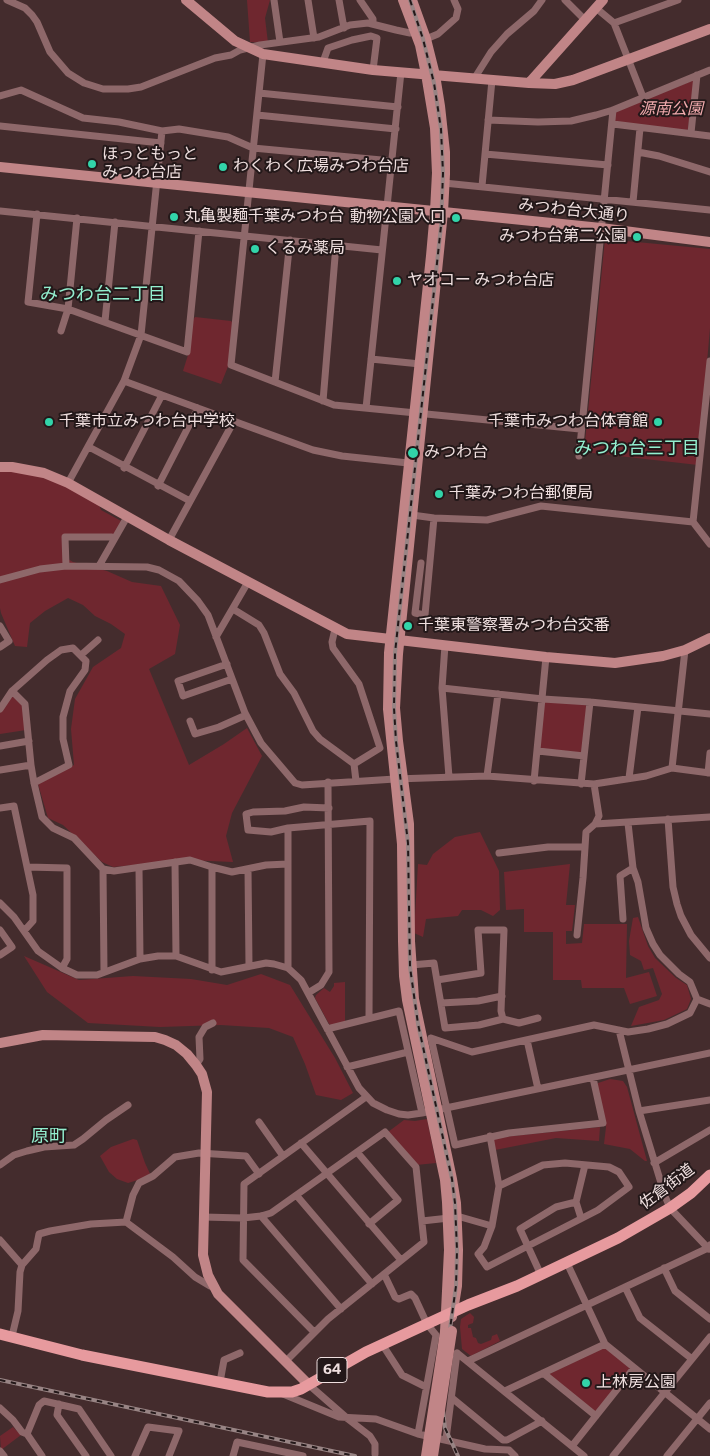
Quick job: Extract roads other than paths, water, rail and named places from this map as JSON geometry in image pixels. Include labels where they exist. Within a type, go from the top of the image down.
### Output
[{"type":"main road","name":"佐倉街道","points":[[567,1263],[644,1224],[670,1208],[691,1193],[710,1175]]},
{"type":"main road","name":"64","points":[[0,1334],[82,1355],[280,1393],[292,1392],[382,1344],[449,1313],[517,1286],[567,1263]]},
{"type":"street","points":[[7,0],[25,8],[32,15],[50,52],[60,65],[79,81],[95,87],[115,89],[141,87],[215,58],[260,45],[314,38],[350,25],[368,23],[410,33],[415,32]]},
{"type":"street","points":[[186,0],[235,40],[249,49],[263,54],[373,70],[529,83],[555,84],[573,80],[710,29]]},
{"type":"street","points":[[274,0],[280,42]]},
{"type":"street","points":[[308,0],[314,38]]},
{"type":"street","points":[[339,0],[344,28]]},
{"type":"street","points":[[360,0],[372,19],[373,24]]},
{"type":"street","points":[[403,0],[431,75],[439,212],[418,413],[408,463],[395,640],[395,708],[402,844],[404,976],[411,1026],[434,1111]]},
{"type":"street","points":[[395,640],[412,515],[420,364],[444,183],[444,144],[426,39],[412,0]]},
{"type":"street","points":[[426,39],[438,34],[456,18],[458,9],[454,0]]},
{"type":"street","points":[[474,79],[491,52],[534,11],[542,0]]},
{"type":"street","points":[[565,0],[585,20]]},
{"type":"street","points":[[614,24],[678,0]]},
{"type":"street","points":[[529,83],[599,4],[614,24],[643,97]]},
{"type":"street","points":[[323,62],[328,48],[371,36],[377,38],[373,70]]},
{"type":"street","points":[[263,54],[230,365],[334,405],[580,429]]},
{"type":"street","points":[[488,120],[538,122],[571,120],[613,110],[710,70]]},
{"type":"street","points":[[366,408],[401,72]]},
{"type":"street","points":[[691,134],[697,75]]},
{"type":"street","points":[[482,186],[492,80]]},
{"type":"street","points":[[0,96],[21,90],[83,118],[119,122],[162,131],[179,129],[228,137],[253,148],[392,161]]},
{"type":"street","points":[[259,93],[398,107]]},
{"type":"street","points":[[578,456],[613,110]]},
{"type":"street","points":[[257,115],[396,129]]},
{"type":"street","points":[[612,124],[710,136]]},
{"type":"street","points":[[0,126],[161,143]]},
{"type":"street","points":[[632,202],[640,128]]},
{"type":"street","points":[[68,484],[124,381],[141,335],[162,131]]},
{"type":"street","points":[[638,152],[659,156],[710,172]]},
{"type":"street","points":[[485,154],[608,165]]},
{"type":"street","name":"みつわ台大通り","points":[[0,167],[601,228],[710,242]]},
{"type":"street","points":[[444,183],[710,210]]},
{"type":"street","points":[[0,211],[382,250]]},
{"type":"street","points":[[37,214],[28,302],[68,309],[187,352],[199,231]]},
{"type":"street","points":[[61,331],[68,309],[77,218]]},
{"type":"street","points":[[105,322],[115,222]]},
{"type":"street","points":[[275,382],[290,240]]},
{"type":"street","points":[[323,401],[336,245]]},
{"type":"street","points":[[371,360],[420,364]]},
{"type":"street","points":[[710,361],[693,522],[710,544]]},
{"type":"street","points":[[124,381],[234,422],[328,454],[408,463]]},
{"type":"street","points":[[124,468],[162,395]]},
{"type":"street","points":[[158,486],[198,408]]},
{"type":"street","points":[[169,540],[234,422]]},
{"type":"street","points":[[89,447],[124,468],[190,501]]},
{"type":"street","points":[[0,467],[12,467],[44,473],[68,484],[347,634],[615,663],[663,656],[685,650],[710,638]]},
{"type":"street","points":[[412,515],[434,518],[487,520],[541,506],[693,522]]},
{"type":"street","points":[[99,566],[128,517]]},
{"type":"street","points":[[421,563],[415,613],[425,615],[434,518]]},
{"type":"street","points":[[66,566],[65,537],[115,538]]},
{"type":"street","points":[[0,580],[40,569],[66,566],[99,566],[147,567],[159,570],[179,581],[208,615],[246,715],[261,743],[295,783],[302,785],[328,782],[487,776],[594,784],[646,776],[672,768],[709,773],[710,753]]},
{"type":"street","points":[[216,637],[248,582]]},
{"type":"street","points":[[233,609],[259,625],[280,674],[294,693],[312,731],[354,764],[356,781]]},
{"type":"street","points":[[0,626],[9,641],[0,648]]},
{"type":"street","points":[[335,629],[332,642],[333,648],[359,684],[380,748],[354,764]]},
{"type":"street","points":[[81,655],[98,640]]},
{"type":"street","points":[[445,645],[442,688],[449,777]]},
{"type":"street","points":[[0,709],[12,691],[40,666],[62,650],[73,648],[86,661],[84,670],[70,691],[63,717],[63,739],[69,765],[34,783]]},
{"type":"street","points":[[672,768],[680,711],[685,650]]},
{"type":"street","points":[[534,781],[546,657]]},
{"type":"street","points":[[227,664],[178,682],[183,696],[232,679]]},
{"type":"street","points":[[442,688],[710,714]]},
{"type":"street","points":[[12,691],[25,704],[31,765],[42,817],[53,828],[74,838],[103,869],[114,871],[190,860],[232,872],[266,865],[288,864]]},
{"type":"street","points":[[487,776],[498,694]]},
{"type":"street","points":[[581,784],[590,702]]},
{"type":"street","points":[[629,778],[638,707]]},
{"type":"street","points":[[190,722],[195,734],[219,727],[246,715]]},
{"type":"street","points":[[0,746],[28,741]]},
{"type":"street","points":[[538,751],[584,756]]},
{"type":"street","points":[[0,770],[31,765]]},
{"type":"street","points":[[399,779],[409,824],[411,965],[414,999],[444,1180],[453,1217],[449,1250],[448,1331],[433,1456]]},
{"type":"street","points":[[308,993],[321,985],[329,972],[328,782]]},
{"type":"street","points":[[577,935],[586,832],[599,816],[594,784]]},
{"type":"street","points":[[0,808],[14,806],[33,895],[33,921],[24,931]]},
{"type":"street","points":[[328,808],[304,807],[286,811],[253,812],[246,814],[248,830],[271,832],[288,828],[370,821],[370,1018]]},
{"type":"street","points":[[594,824],[710,817]]},
{"type":"street","points":[[668,819],[677,904],[691,935],[710,958]]},
{"type":"street","points":[[628,823],[633,868],[638,882],[646,928],[652,944],[668,964],[690,982],[697,999],[710,1004]]},
{"type":"street","points":[[288,828],[288,968]]},
{"type":"street","points":[[499,853],[548,847],[585,847]]},
{"type":"street","points":[[175,862],[176,956]]},
{"type":"street","points":[[27,867],[67,868],[67,959],[62,968]]},
{"type":"street","points":[[212,867],[212,970]]},
{"type":"street","points":[[139,868],[140,959]]},
{"type":"street","points":[[623,919],[620,876],[633,868]]},
{"type":"street","points":[[103,869],[104,972]]},
{"type":"street","points":[[248,869],[249,966]]},
{"type":"street","points":[[0,903],[14,917],[38,951],[62,968],[77,975],[97,975],[151,956],[176,956],[212,970],[228,971],[266,964],[288,968],[301,980],[347,1067],[366,1097],[379,1106],[399,1114],[408,1115],[434,1111],[710,1053]]},
{"type":"street","points":[[0,930],[12,947],[0,955]]},
{"type":"street","points":[[437,980],[481,973],[478,930],[504,930],[501,1011],[503,1019]]},
{"type":"street","points":[[411,965],[434,963],[445,1028],[479,1025],[503,1019],[519,1023],[538,1018]]},
{"type":"street","points":[[441,1003],[478,1001],[502,996]]},
{"type":"street","points":[[434,1111],[431,1038],[472,1052],[594,1025],[628,1032],[667,1024],[690,1013],[697,999]]},
{"type":"street","points":[[327,1029],[399,1011],[408,1052],[434,1111],[456,1146],[490,1136],[509,1133],[603,1123],[593,1078]]},
{"type":"street","points":[[196,1064],[200,1059],[199,1037],[205,1027],[213,1023]]},
{"type":"street","points":[[468,1362],[709,1248],[670,1208],[665,1196],[639,1111],[619,1030]]},
{"type":"street","points":[[0,1043],[43,1035],[155,1037],[176,1045],[196,1064],[202,1074],[207,1092],[203,1255],[204,1264],[213,1286],[227,1304],[308,1384],[370,1436],[375,1444],[375,1454]]},
{"type":"street","points":[[528,1040],[538,1089]]},
{"type":"street","points":[[347,1067],[408,1052]]},
{"type":"street","points":[[314,1332],[243,1260],[244,1184],[366,1097]]},
{"type":"street","points":[[639,1111],[710,1100]]},
{"type":"street","points":[[0,1165],[14,1155],[27,1151],[44,1147],[74,1145],[128,1105]]},
{"type":"street","points":[[259,1122],[283,1156]]},
{"type":"street","points":[[654,1163],[710,1130]]},
{"type":"street","points":[[203,1217],[243,1218],[261,1216],[280,1208],[385,1132],[416,1167],[424,1242],[340,1309],[314,1332],[286,1362]]},
{"type":"street","points":[[490,1136],[499,1186],[492,1226],[484,1247],[478,1254],[487,1267],[606,1205],[629,1186],[619,1172],[609,1167],[548,1163],[499,1186]]},
{"type":"street","points":[[301,1144],[401,1260]]},
{"type":"street","points":[[357,1152],[398,1200],[369,1224]]},
{"type":"street","points":[[126,1222],[139,1183],[153,1176],[175,1157],[205,1154],[246,1156],[259,1174]]},
{"type":"street","points":[[581,1218],[576,1202],[586,1164]]},
{"type":"street","points":[[297,1196],[372,1284]]},
{"type":"street","points":[[541,1275],[520,1228],[556,1207],[576,1202]]},
{"type":"street","points":[[261,1216],[340,1309]]},
{"type":"street","points":[[422,1221],[453,1217],[492,1226]]},
{"type":"street","points":[[12,1336],[18,1311],[20,1272],[22,1265],[36,1249],[39,1234],[91,1224],[126,1222],[174,1257],[195,1277],[213,1286]]},
{"type":"street","points":[[0,1240],[22,1265]]},
{"type":"street","points":[[567,1263],[605,1344],[710,1429]]},
{"type":"street","points":[[664,1268],[675,1291],[710,1319]]},
{"type":"street","points":[[384,1274],[395,1297],[399,1299],[411,1294],[415,1298],[427,1324],[436,1335],[418,1434]]},
{"type":"street","points":[[625,1287],[640,1318],[692,1359]]},
{"type":"street","points":[[426,1456],[448,1331]]},
{"type":"street","points":[[613,1456],[710,1337]]},
{"type":"street","points":[[382,1344],[402,1375],[426,1387]]},
{"type":"street","points":[[505,1391],[605,1344]]},
{"type":"street","points":[[220,1382],[224,1360],[240,1353]]},
{"type":"street","points":[[446,1439],[458,1353],[584,1456]]},
{"type":"street","points":[[572,1446],[634,1368]]},
{"type":"street","points":[[543,1373],[596,1416]]},
{"type":"street","points":[[280,1393],[329,1414],[348,1419],[376,1419],[418,1434],[485,1449],[509,1450],[515,1456]]},
{"type":"street","points":[[452,1398],[503,1440],[508,1440],[542,1421]]},
{"type":"street","points":[[27,1434],[39,1405],[44,1401],[79,1408],[111,1456]]},
{"type":"street","points":[[667,1456],[710,1403]]},
{"type":"street","points":[[59,1404],[57,1415],[86,1456]]},
{"type":"street","points":[[0,1408],[14,1420],[22,1432],[27,1434],[42,1456]]},
{"type":"street","points":[[135,1456],[148,1427],[179,1431],[169,1456]]},
{"type":"street","points":[[233,1456],[236,1442],[284,1454],[303,1456]]},
{"type":"street","points":[[0,1451],[4,1456]]},
{"type":"railway","points":[[410,0],[423,39],[434,83],[441,129],[443,173],[441,226],[395,653],[394,708],[408,843],[410,967],[418,1024],[452,1179],[455,1203],[456,1286],[442,1386],[442,1401],[445,1428],[458,1456]]},
{"type":"railway","points":[[0,1380],[355,1456]]},
{"type":"place","name":"ほっともっと みつわ台店","points":[[92,164]]},
{"type":"place","name":"わくわく広場みつわ台店","points":[[223,167]]},
{"type":"place","name":"丸亀製麺千葉みつわ台","points":[[174,217]]},
{"type":"place","name":"動物公園入口","points":[[456,218]]},
{"type":"place","name":"みつわ台第二公園","points":[[637,237]]},
{"type":"place","name":"くるみ薬局","points":[[255,249]]},
{"type":"place","name":"ヤオコー みつわ台店","points":[[397,281]]},
{"type":"place","name":"千葉市立みつわ台中学校","points":[[49,422]]},
{"type":"place","name":"千葉市みつわ台体育館","points":[[658,422]]},
{"type":"place","name":"みつわ台","points":[[413,453]]},
{"type":"place","name":"千葉みつわ台郵便局","points":[[439,494]]},
{"type":"place","name":"千葉東警察署みつわ台交番","points":[[408,626]]},
{"type":"place","name":"上林房公園","points":[[586,1383]]},
{"type":"district","name":"みつわ台二丁目","points":[[103,295]]},
{"type":"district","name":"みつわ台三丁目","points":[[637,449]]},
{"type":"district","name":"原町","points":[[49,1137]]},
{"type":"park label","name":"源南公園","points":[[671,110]]}]
